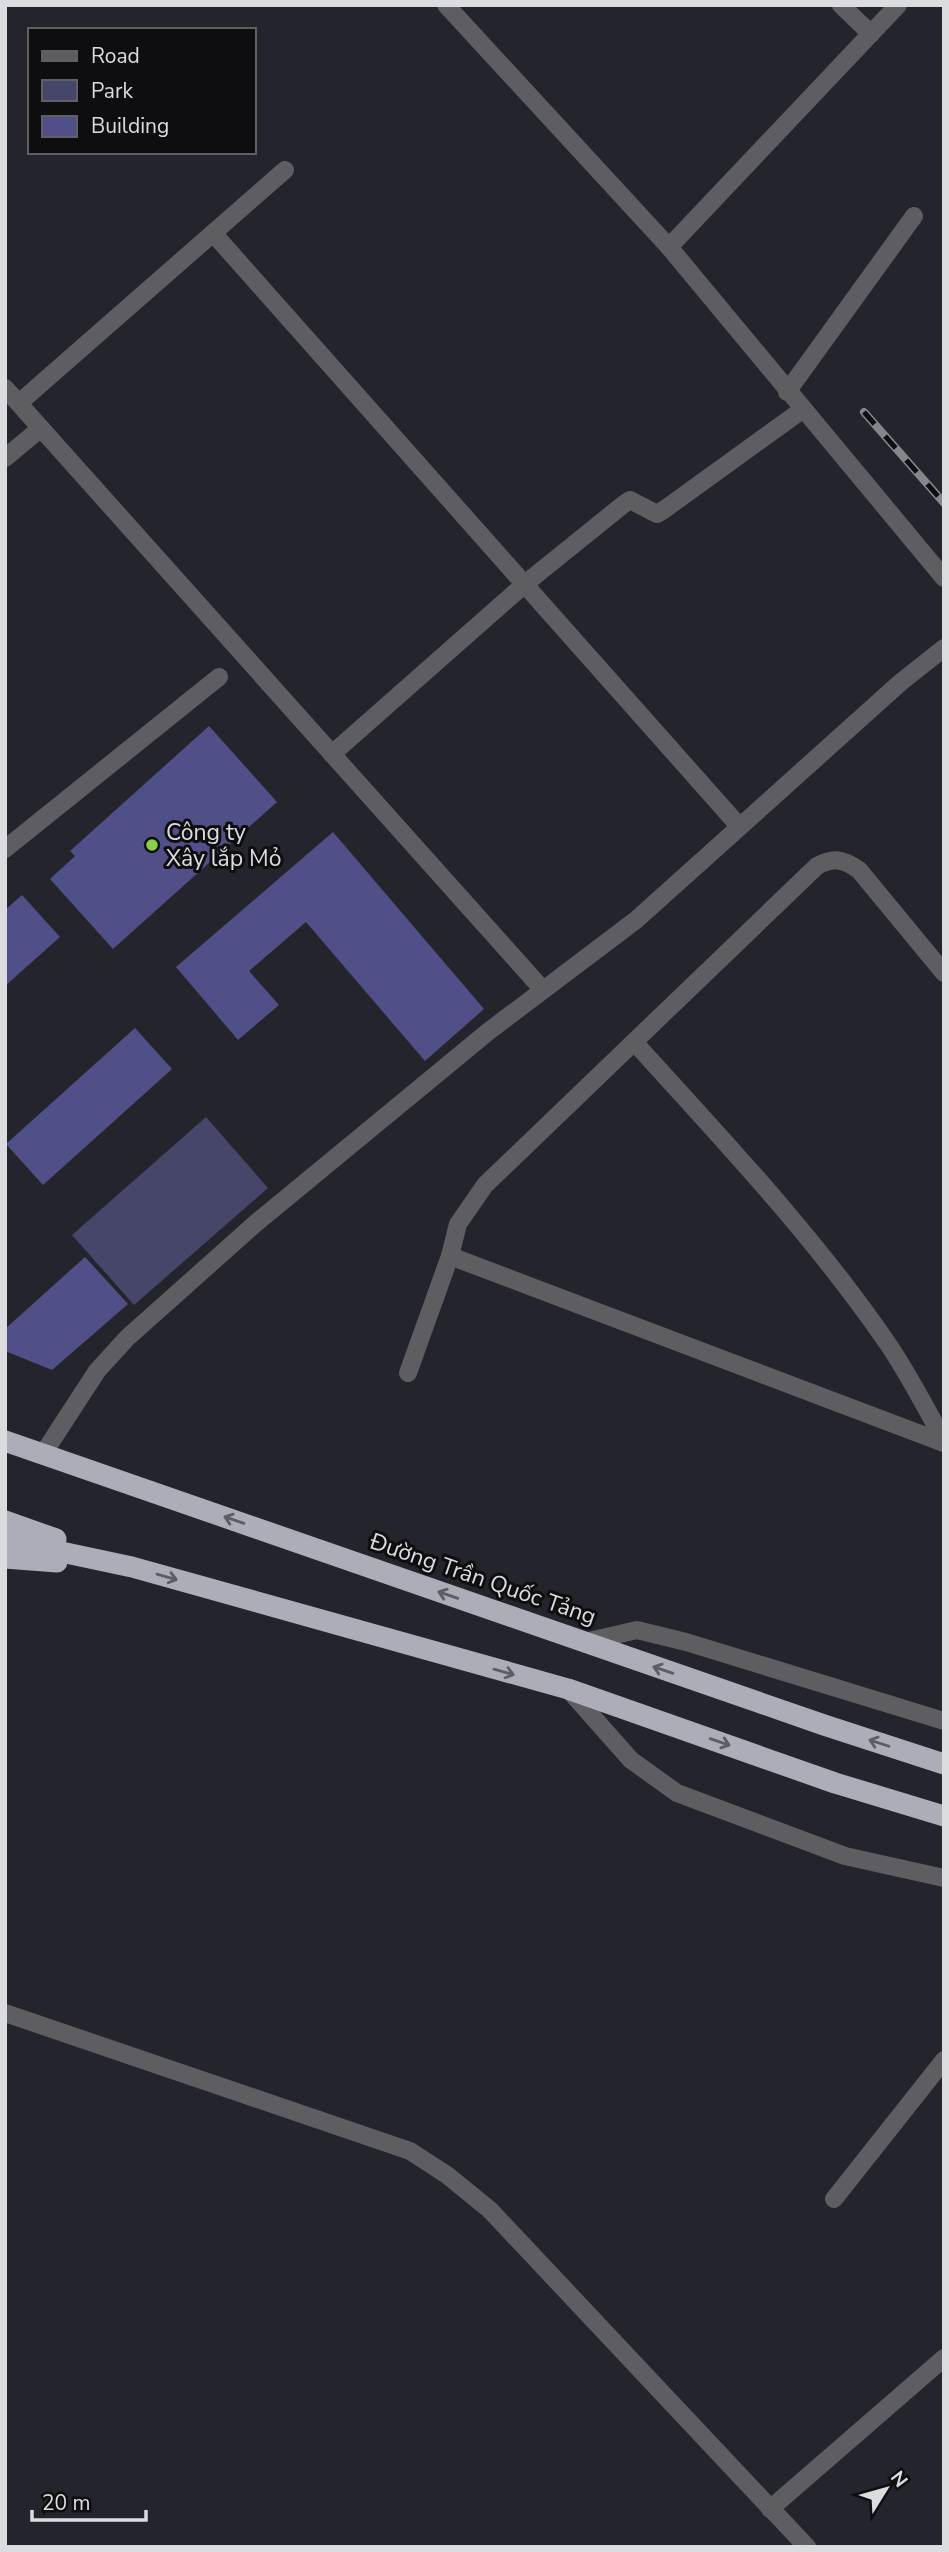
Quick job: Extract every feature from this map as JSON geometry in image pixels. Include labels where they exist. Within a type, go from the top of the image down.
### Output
[{"type":"highway","name":"Đường Trần Quốc Tảng","points":[[5,1441],[944,1764]]},
{"type":"highway","points":[[5,1521],[132,1567]]},
{"type":"highway","points":[[5,1531],[568,1689],[835,1783],[944,1816]]},
{"type":"highway","points":[[5,1540],[132,1567]]},
{"type":"highway","points":[[5,1550],[132,1567]]},
{"type":"highway","points":[[5,1558],[132,1567]]},
{"type":"highway","points":[[5,1572],[132,1567]]},
{"type":"street","points":[[446,5],[669,247],[944,578]]},
{"type":"street","points":[[841,5],[871,34]]},
{"type":"street","points":[[669,247],[898,5]]},
{"type":"street","points":[[19,403],[285,170]]},
{"type":"street","points":[[788,392],[914,216]]},
{"type":"street","points":[[213,233],[740,826]]},
{"type":"street","points":[[5,388],[543,990]]},
{"type":"street","points":[[332,754],[526,583],[624,504],[630,500],[657,514],[802,410]]},
{"type":"street","points":[[5,458],[41,428]]},
{"type":"street","points":[[43,1454],[97,1371],[127,1338],[256,1223],[543,990],[636,920],[944,648]]},
{"type":"street","points":[[5,849],[219,677]]},
{"type":"street","points":[[408,1373],[450,1256],[458,1224],[485,1185],[817,866],[831,859],[844,861],[859,870],[944,972]]},
{"type":"street","points":[[635,1043],[764,1185],[861,1308],[888,1344],[944,1442]]},
{"type":"street","points":[[450,1256],[944,1442]]},
{"type":"street","points":[[585,1642],[637,1630],[686,1642],[944,1721]]},
{"type":"street","points":[[568,1689],[631,1760],[677,1793],[845,1856],[944,1878]]},
{"type":"street","points":[[5,2013],[384,2142],[419,2157],[490,2210],[807,2547]]},
{"type":"street","points":[[834,2199],[944,2060]]},
{"type":"street","points":[[770,2509],[944,2358]]},
{"type":"green space","points":[[206,1117],[268,1188],[134,1305],[72,1235]]},
{"type":"building","points":[[209,726],[277,802],[113,949],[50,879],[75,856],[70,851]]},
{"type":"building","points":[[333,832],[484,1009],[425,1061],[306,922],[249,971],[279,1005],[238,1040],[176,967]]},
{"type":"building","points":[[22,895],[60,937],[5,986],[5,910]]},
{"type":"building","points":[[135,1028],[172,1069],[43,1185],[6,1144]]},
{"type":"building","points":[[85,1257],[128,1304],[52,1370],[5,1351],[5,1329]]},
{"type":"railway","points":[[864,412],[944,503]]},
{"type":"place","name":"Công ty Xây lắp Mỏ","points":[[152,845]]}]
